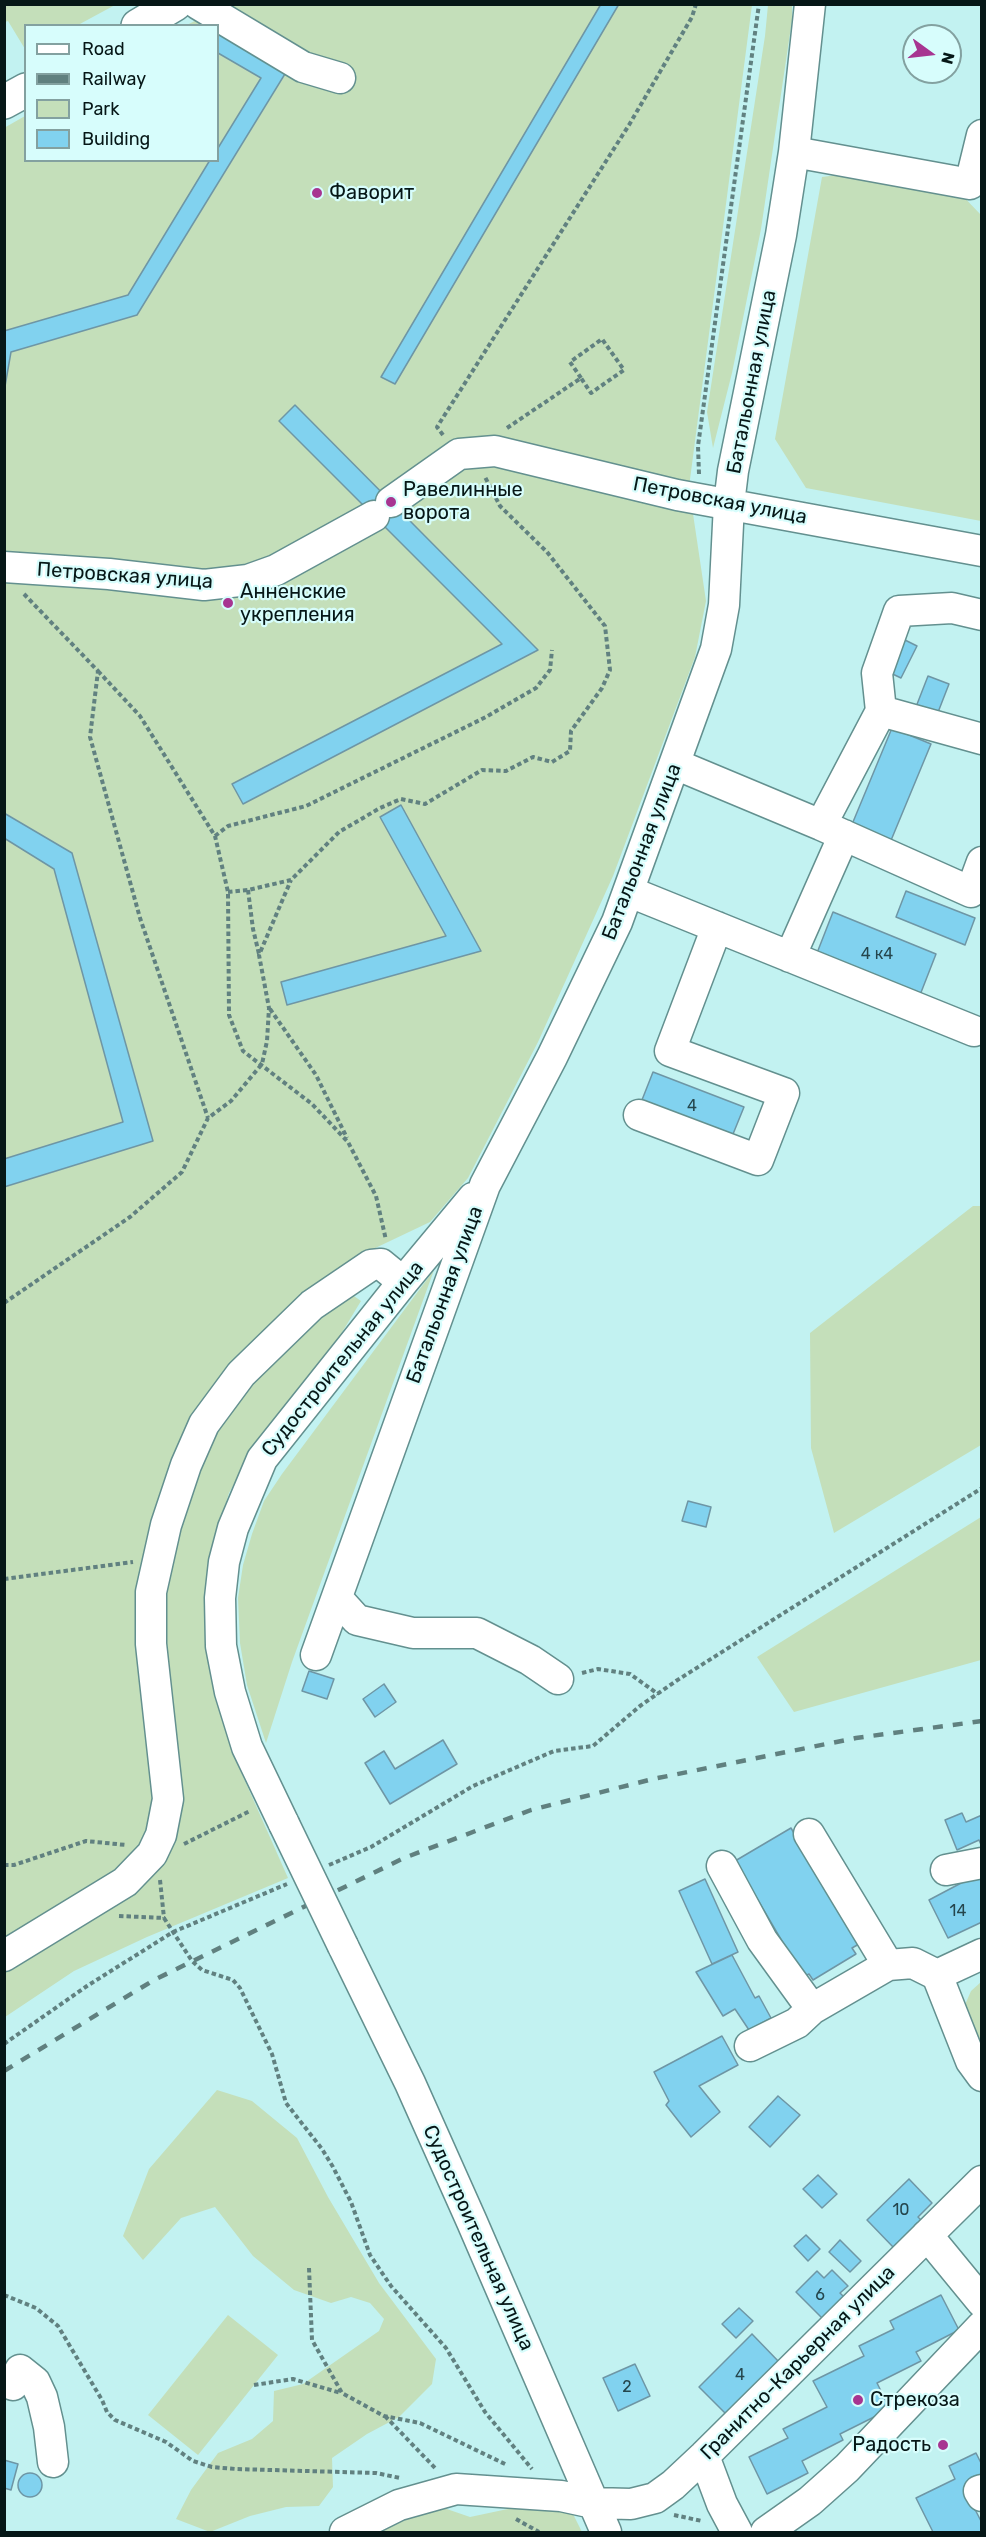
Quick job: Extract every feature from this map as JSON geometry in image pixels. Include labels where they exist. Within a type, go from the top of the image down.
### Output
[{"type":"main road","points":[[141,24],[175,4]]},
{"type":"main road","points":[[4,102],[24,91]]},
{"type":"street","points":[[198,4],[303,67],[340,78]]},
{"type":"street","name":"Батальонная улица","points":[[316,1655],[485,1185],[552,1057],[630,892],[716,649],[724,605],[729,504],[794,152],[810,4]]},
{"type":"street","points":[[794,152],[976,190],[981,135]]},
{"type":"street","name":"Петровская улица","points":[[4,567],[109,574],[204,585],[248,580],[276,570],[382,509],[466,453],[495,451],[513,453],[699,498],[981,551]]},
{"type":"street","points":[[790,957],[832,830],[881,711],[877,673],[899,611],[952,608],[981,615]]},
{"type":"street","points":[[881,711],[981,739]]},
{"type":"street","points":[[675,764],[971,892],[981,862]]},
{"type":"street","points":[[630,892],[974,1032]]},
{"type":"street","points":[[639,1115],[758,1160],[784,1094],[670,1051],[717,927]]},
{"type":"street","name":"Судостроительная улица","points":[[485,1185],[392,1273],[262,1459],[233,1528],[224,1562],[220,1598],[220,1646],[230,1692],[247,1747],[410,2084],[606,2532]]},
{"type":"street","points":[[4,1956],[125,1882],[152,1854],[164,1827],[168,1799],[151,1644],[151,1592],[157,1559],[186,1465],[204,1424],[221,1398],[268,1346],[312,1305],[371,1265],[392,1273]]},
{"type":"street","points":[[337,1598],[357,1620],[413,1634],[477,1633],[530,1659],[558,1678]]},
{"type":"street","points":[[809,1834],[888,1965]]},
{"type":"street","points":[[945,1870],[981,1863]]},
{"type":"street","points":[[722,1866],[762,1940],[812,2009]]},
{"type":"street","points":[[937,1975],[981,1953]]},
{"type":"street","points":[[750,2046],[797,2023],[812,2009],[888,1965],[913,1963],[937,1975],[971,2061],[981,2076]]},
{"type":"street","name":"Гранитно-Карьерная улица","points":[[456,2488],[551,2495],[593,2503],[631,2504],[656,2498],[704,2456],[981,2181]]},
{"type":"street","points":[[927,2235],[981,2302]]},
{"type":"street","points":[[766,2532],[810,2501],[847,2468],[981,2326]]},
{"type":"street","points":[[13,2385],[20,2370],[35,2382],[42,2397],[49,2427],[52,2462]]},
{"type":"street","points":[[704,2456],[722,2504],[737,2532]]},
{"type":"street","points":[[345,2532],[399,2505],[456,2488]]},
{"type":"street","points":[[981,2490],[979,2491],[981,2496]]},
{"type":"path","points":[[259,955],[291,880],[339,832],[380,808],[401,799],[425,804],[482,770],[506,771],[533,757],[552,762],[570,751],[571,731],[602,688],[610,670],[605,626],[546,552],[500,506],[466,453],[437,427],[629,124],[692,17],[696,4]]},
{"type":"path","points":[[699,498],[698,446],[759,4]]},
{"type":"path","points":[[602,339],[624,370],[591,393],[581,378],[570,362],[602,339]]},
{"type":"path","points":[[466,453],[581,378]]},
{"type":"path","points":[[22,592],[140,716],[215,836],[228,892],[229,1015],[243,1051],[312,1104],[348,1142]]},
{"type":"path","points":[[215,836],[228,826],[306,806],[486,717],[536,688],[550,670],[552,650]]},
{"type":"path","points":[[98,671],[90,737],[140,918],[208,1118]]},
{"type":"path","points":[[228,892],[291,880]]},
{"type":"path","points":[[4,1303],[130,1217],[182,1172],[208,1118],[231,1101],[262,1064],[267,1041],[269,1008],[253,929],[248,890]]},
{"type":"path","points":[[269,1008],[316,1075],[376,1196],[384,1225],[392,1273]]},
{"type":"path","points":[[640,1706],[981,1488]]},
{"type":"path","points":[[4,1579],[157,1559]]},
{"type":"path","points":[[558,1678],[598,1669],[630,1674],[658,1694]]},
{"type":"path","points":[[191,1840],[249,1811]]},
{"type":"path","points":[[4,1865],[14,1865],[86,1841],[128,1846],[152,1854]]},
{"type":"path","points":[[80,1911],[114,1916],[164,1918],[192,1961],[202,1970],[233,1980],[240,1988],[272,2054],[286,2103],[333,2167],[351,2202],[370,2255],[391,2286],[446,2348],[485,2412],[539,2476],[551,2495]]},
{"type":"path","points":[[309,2268],[312,2340],[342,2393]]},
{"type":"path","points":[[4,2295],[36,2308],[58,2326],[107,2412],[115,2420],[166,2442],[194,2461],[236,2469],[376,2473],[402,2479]]},
{"type":"path","points":[[254,2385],[293,2379],[342,2393],[384,2416],[456,2488]]},
{"type":"path","points":[[384,2416],[420,2423],[515,2469],[551,2495]]},
{"type":"green space","points":[[5,4],[115,4],[80,24],[24,24],[24,47],[8,21],[5,22]]},
{"type":"green space","points":[[225,5],[752,5],[689,487],[706,601],[695,657],[613,876],[538,1042],[468,1178],[430,1222],[369,1251],[302,1303],[161,1516],[160,1803],[139,1858],[5,1947],[5,1187],[153,1141],[72,853],[5,813],[4,392],[11,352],[137,315],[288,70],[219,30],[219,24],[208,24],[203,21],[202,24],[189,24]]},
{"type":"green space","points":[[768,5],[792,5],[792,20],[761,229],[732,373],[713,448],[707,412]]},
{"type":"green space","points":[[219,54],[261,78],[219,146]]},
{"type":"green space","points":[[24,117],[24,162],[209,162],[128,295],[5,331],[4,128]]},
{"type":"green space","points":[[845,174],[959,192],[981,215],[981,521],[806,488],[775,439],[822,177]]},
{"type":"green space","points":[[4,838],[54,869],[123,1122],[4,1159]]},
{"type":"green space","points":[[973,1206],[982,1206],[981,1445],[834,1533],[811,1448],[810,1333]]},
{"type":"green space","points":[[434,1270],[292,1662],[266,1743],[247,1685],[240,1643],[238,1598],[243,1565],[252,1534],[264,1501],[282,1474]]},
{"type":"green space","points":[[351,1294],[361,1301],[324,1362],[249,1457],[229,1493],[209,1558],[204,1598],[207,1650],[215,1698],[234,1756],[288,1878],[147,1937],[74,1971],[5,2017],[5,1962],[161,1857],[158,1608],[194,1465],[261,1363]]},
{"type":"green space","points":[[981,1517],[981,1660],[794,1712],[757,1657]]},
{"type":"green space","points":[[981,1982],[981,2055],[964,2007],[971,1991]]},
{"type":"green space","points":[[217,2090],[252,2101],[297,2138],[328,2197],[379,2283],[436,2359],[432,2384],[399,2417],[367,2434],[332,2458],[333,2487],[319,2506],[286,2507],[250,2516],[210,2532],[176,2519],[191,2490],[218,2453],[252,2439],[273,2421],[274,2391],[303,2384],[379,2331],[384,2319],[370,2303],[351,2297],[331,2303],[294,2290],[253,2256],[215,2207],[181,2218],[143,2260],[123,2236],[149,2169]]},
{"type":"green space","points":[[228,2315],[278,2355],[198,2455],[148,2415]]},
{"type":"green space","points":[[536,2503],[572,2512],[582,2532],[374,2532],[413,2512],[441,2507],[470,2517]]},
{"type":"building","points":[[601,4],[619,4],[395,384],[381,377]]},
{"type":"building","points":[[219,30],[288,69],[137,315],[11,352],[4,392],[4,331],[128,295],[209,162],[219,162],[219,146],[261,78],[219,54]]},
{"type":"building","points":[[295,405],[538,650],[243,804],[232,784],[502,644],[279,421]]},
{"type":"building","points":[[897,636],[917,646],[901,678],[882,669]]},
{"type":"building","points":[[928,676],[949,684],[935,720],[914,712]]},
{"type":"building","points":[[892,728],[931,744],[887,850],[848,834]]},
{"type":"building","points":[[401,805],[481,951],[287,1005],[281,982],[446,936],[380,817]]},
{"type":"building","points":[[4,813],[72,853],[153,1141],[4,1187],[4,1159],[123,1122],[54,869],[4,838]]},
{"type":"building","points":[[906,891],[975,918],[965,945],[896,917]]},
{"type":"building","points":[[833,912],[936,954],[920,995],[817,953]]},
{"type":"building","points":[[653,1072],[744,1107],[731,1139],[640,1105]]},
{"type":"building","points":[[688,1501],[711,1507],[706,1527],[682,1521]]},
{"type":"building","points":[[309,1671],[334,1679],[327,1699],[302,1691]]},
{"type":"building","points":[[384,1684],[396,1702],[375,1717],[363,1699]]},
{"type":"building","points":[[443,1740],[457,1764],[390,1804],[365,1763],[384,1751],[395,1769]]},
{"type":"building","points":[[962,1813],[966,1822],[982,1815],[982,1847],[979,1840],[957,1850],[945,1820]]},
{"type":"building","points":[[791,1828],[859,1944],[852,1948],[856,1954],[813,1980],[809,1974],[803,1977],[735,1861]]},
{"type":"building","points":[[982,1872],[982,1922],[948,1938],[929,1900]]},
{"type":"building","points":[[705,1879],[738,1952],[712,1964],[679,1891]]},
{"type":"building","points":[[732,1955],[755,1998],[759,1996],[771,2018],[749,2030],[735,2009],[723,2016],[696,1972]]},
{"type":"building","points":[[722,2036],[738,2065],[699,2086],[720,2112],[691,2137],[666,2105],[669,2101],[654,2072]]},
{"type":"building","points":[[778,2096],[800,2115],[770,2147],[749,2127]]},
{"type":"building","points":[[818,2175],[837,2194],[822,2208],[803,2189]]},
{"type":"building","points":[[909,2179],[932,2203],[918,2217],[922,2221],[894,2248],[867,2220]]},
{"type":"building","points":[[806,2235],[820,2249],[808,2261],[794,2246]]},
{"type":"building","points":[[840,2240],[861,2261],[850,2272],[829,2252]]},
{"type":"building","points":[[832,2270],[848,2286],[840,2293],[844,2297],[823,2319],[796,2292],[817,2271],[824,2278]]},
{"type":"building","points":[[941,2295],[959,2330],[916,2352],[921,2361],[877,2383],[890,2409],[840,2434],[843,2440],[802,2461],[808,2473],[767,2494],[749,2457],[788,2438],[783,2429],[827,2407],[813,2381],[864,2356],[859,2346],[894,2329],[890,2321]]},
{"type":"building","points":[[739,2308],[753,2321],[736,2338],[722,2324]]},
{"type":"building","points":[[752,2334],[780,2363],[728,2416],[699,2387]]},
{"type":"building","points":[[635,2364],[650,2396],[618,2411],[603,2378]]},
{"type":"building","points":[[976,2453],[982,2465],[982,2479],[964,2488],[982,2523],[982,2532],[933,2532],[916,2498],[955,2479],[949,2466]]},
{"type":"building","points":[[4,2460],[18,2464],[11,2490],[4,2488]]},
{"type":"building","points":[[30,2473],[38,2477],[42,2485],[38,2493],[30,2497],[22,2493],[18,2485],[22,2477]]},
{"type":"railway","points":[[4,2071],[154,1980],[404,1858],[531,1810],[653,1779],[856,1738],[982,1721]]},
{"type":"place","name":"Фаворит","points":[[317,193]]},
{"type":"place","name":"Равелинные ворота","points":[[391,502]]},
{"type":"place","name":"Анненские укрепления","points":[[228,603]]},
{"type":"place","name":"Стрекоза","points":[[858,2400]]},
{"type":"place","name":"Радость","points":[[943,2445]]}]
